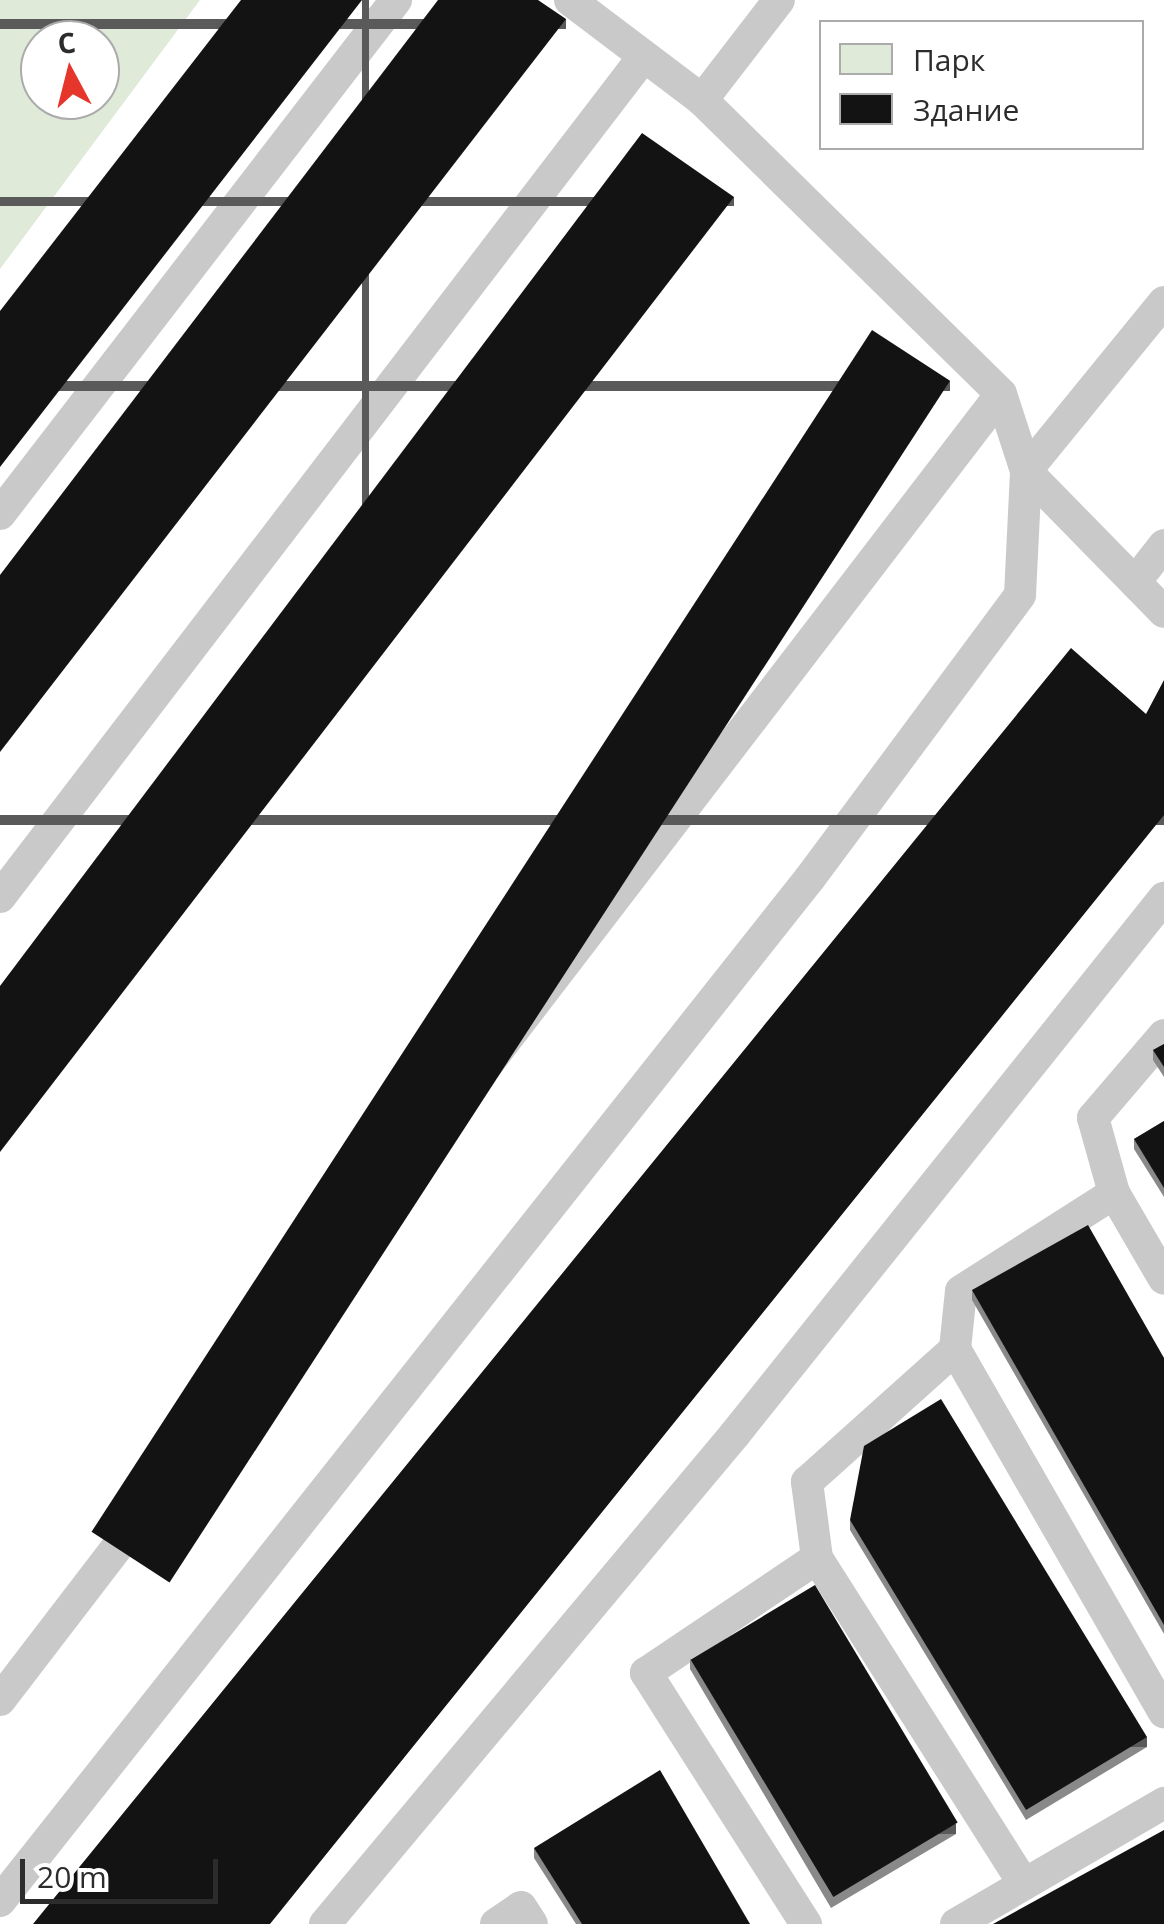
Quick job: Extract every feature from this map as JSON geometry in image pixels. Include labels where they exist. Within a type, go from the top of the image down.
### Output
[{"type":"lane","points":[[0,514],[396,0]]},
{"type":"lane","points":[[0,1902],[810,878],[1020,595],[1026,471],[1000,394],[702,100],[570,0]]},
{"type":"lane","points":[[702,100],[779,0]]},
{"type":"lane","points":[[0,897],[644,56]]},
{"type":"lane","points":[[1026,471],[1164,302]]},
{"type":"lane","points":[[0,1700],[1000,394]]},
{"type":"lane","points":[[1026,471],[1164,612]]},
{"type":"lane","points":[[1135,582],[1164,546]]},
{"type":"lane","points":[[325,1924],[735,1434],[1164,898]]},
{"type":"lane","points":[[1164,1035],[1093,1118],[1114,1194],[1164,1280]]},
{"type":"lane","points":[[1114,1194],[961,1291],[955,1349],[1164,1712]]},
{"type":"lane","points":[[955,1349],[807,1482],[818,1558],[1024,1884]]},
{"type":"lane","points":[[806,1924],[646,1674],[818,1558]]},
{"type":"lane","points":[[956,1924],[1164,1803]]},
{"type":"lane","points":[[496,1924],[522,1907],[532,1924]]},
{"type":"green space","points":[[0,0],[200,0],[120,108],[120,20],[20,20],[20,120],[111,120],[0,269]]},
{"type":"building","points":[[241,0],[362,0],[0,467],[0,311]]},
{"type":"building","points":[[438,0],[538,0],[566,19],[0,752],[0,575]]},
{"type":"building","points":[[642,133],[734,197],[0,1152],[0,986]]},
{"type":"building","points":[[872,330],[950,381],[170,1582],[92,1532]]},
{"type":"building","points":[[1071,648],[1146,714],[1164,680],[1164,815],[270,1924],[33,1924]]},
{"type":"building","points":[[1164,1044],[1164,1067],[1153,1050]]},
{"type":"building","points":[[1164,1121],[1164,1188],[1134,1139]]},
{"type":"building","points":[[1088,1225],[1164,1358],[1164,1625],[972,1290]]},
{"type":"building","points":[[941,1399],[1147,1737],[1026,1810],[850,1520],[864,1446]]},
{"type":"building","points":[[815,1585],[958,1822],[833,1897],[691,1660]]},
{"type":"building","points":[[660,1770],[750,1924],[582,1924],[534,1848]]},
{"type":"building","points":[[1164,1830],[1164,1924],[993,1924]]}]
